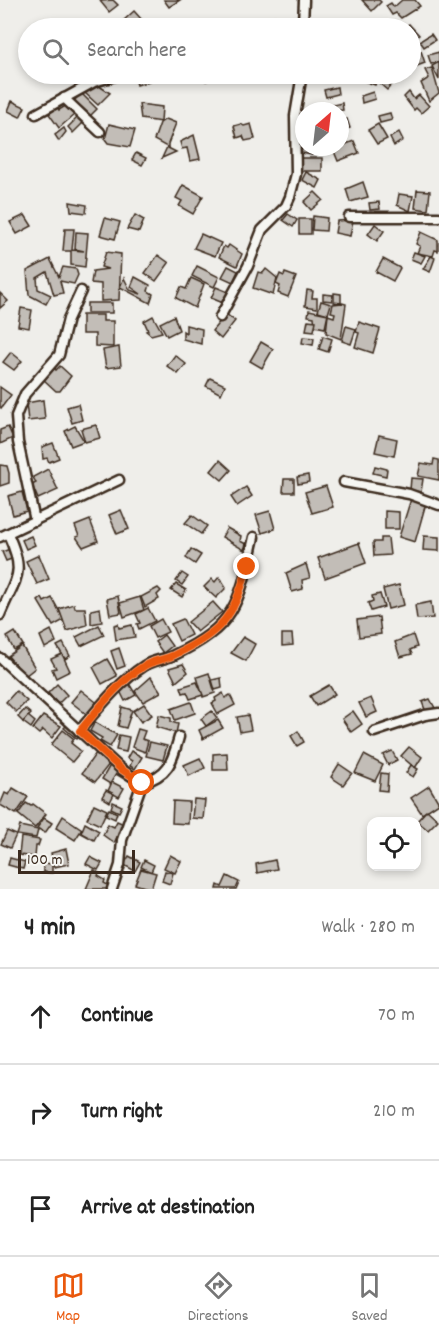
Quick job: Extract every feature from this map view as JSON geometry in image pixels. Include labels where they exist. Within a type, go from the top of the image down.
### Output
[{"type":"street","points":[[303,18],[304,0]]},
{"type":"street","points":[[36,114],[89,84]]},
{"type":"street","points":[[220,317],[248,266],[262,230],[286,206],[290,197],[296,174],[295,116],[300,84]]},
{"type":"street","points":[[64,98],[78,114],[100,132]]},
{"type":"street","points":[[349,218],[439,217]]},
{"type":"street","points":[[35,521],[18,442],[16,416],[25,394],[59,355],[68,319],[81,291]]},
{"type":"street","points":[[0,615],[19,573],[17,555],[4,535],[119,480]]},
{"type":"street","points":[[344,482],[409,494],[439,505]]},
{"type":"street","points":[[80,731],[114,691],[145,665],[173,656],[225,621],[239,600],[254,537]]},
{"type":"street","points":[[0,658],[121,769],[142,783]]},
{"type":"street","points":[[374,732],[425,715],[439,713]]},
{"type":"street","points":[[142,783],[159,778],[172,762],[179,737]]},
{"type":"street","points":[[112,889],[120,865],[122,840],[142,783]]},
{"type":"building","points":[[113,0],[118,5],[109,12],[100,1]]},
{"type":"building","points":[[164,0],[180,0],[169,7]]},
{"type":"building","points":[[362,0],[379,0],[381,2],[372,11]]},
{"type":"building","points":[[402,0],[415,0],[420,6],[401,18],[396,13],[392,15],[386,6],[391,3],[394,7]]},
{"type":"building","points":[[134,11],[140,18],[126,18]]},
{"type":"building","points":[[431,34],[435,40],[424,47],[421,40]]},
{"type":"building","points":[[421,51],[425,63],[421,64]]},
{"type":"building","points":[[439,52],[439,62],[431,64],[428,55]]},
{"type":"building","points":[[439,62],[439,80],[432,66]]},
{"type":"building","points":[[432,68],[439,93],[429,101],[421,83],[429,78],[425,70]]},
{"type":"building","points":[[96,84],[110,93],[98,105],[85,93]]},
{"type":"building","points":[[380,84],[392,84],[387,90]]},
{"type":"building","points":[[337,87],[338,94],[326,97],[324,90]]},
{"type":"building","points":[[373,92],[375,99],[362,103],[361,96]]},
{"type":"building","points":[[409,92],[414,99],[419,95],[429,106],[421,113],[416,108],[414,110],[404,97]]},
{"type":"building","points":[[81,93],[97,109],[89,117],[74,101]]},
{"type":"building","points":[[12,101],[25,107],[20,117],[8,111]]},
{"type":"building","points":[[139,104],[162,107],[161,122],[141,119]]},
{"type":"building","points":[[67,105],[74,115],[59,128],[49,114],[58,107],[59,110]]},
{"type":"building","points":[[390,113],[392,120],[380,123],[378,116]]},
{"type":"building","points":[[78,117],[83,123],[73,133],[68,127]]},
{"type":"building","points":[[166,119],[176,123],[168,148],[176,152],[162,158],[167,147],[154,140],[160,123]]},
{"type":"building","points":[[109,124],[135,130],[130,147],[108,143],[105,139]]},
{"type":"building","points":[[241,124],[244,126],[251,124],[255,139],[245,141],[243,136],[237,138],[234,126]]},
{"type":"building","points":[[378,124],[387,139],[377,144],[368,130]]},
{"type":"building","points":[[64,128],[66,132],[59,141],[55,135]]},
{"type":"building","points":[[399,132],[403,140],[394,146],[390,138]]},
{"type":"building","points":[[194,135],[200,159],[190,161],[187,148],[182,149],[180,142]]},
{"type":"building","points":[[354,141],[359,153],[338,161],[336,156],[349,156],[349,143]]},
{"type":"building","points":[[136,153],[146,158],[142,165],[132,160]]},
{"type":"building","points":[[301,158],[322,158],[322,171],[300,171]]},
{"type":"building","points":[[306,172],[321,180],[317,188],[302,180]]},
{"type":"building","points":[[363,182],[368,197],[350,202],[346,189]]},
{"type":"building","points":[[183,185],[203,196],[193,214],[179,206],[182,201],[176,198]]},
{"type":"building","points":[[417,190],[430,191],[428,210],[415,208]]},
{"type":"building","points":[[315,192],[323,200],[311,210],[304,202]]},
{"type":"building","points":[[399,194],[413,196],[410,211],[397,205]]},
{"type":"building","points":[[70,202],[87,205],[86,213],[71,211]]},
{"type":"building","points":[[379,202],[380,209],[370,210],[369,203]]},
{"type":"building","points":[[288,214],[297,220],[293,227],[283,220]]},
{"type":"building","points":[[25,215],[32,226],[17,234],[10,222]]},
{"type":"building","points":[[135,215],[144,220],[139,232],[127,229]]},
{"type":"building","points":[[313,216],[327,218],[326,231],[312,230]]},
{"type":"building","points":[[105,218],[120,222],[115,239],[100,235]]},
{"type":"building","points":[[299,219],[311,219],[311,234],[299,234]]},
{"type":"building","points":[[353,220],[350,236],[335,233],[337,221]]},
{"type":"building","points":[[375,224],[384,231],[377,241],[368,234]]},
{"type":"building","points":[[65,229],[74,229],[72,250],[84,251],[75,249],[76,232],[88,233],[85,267],[71,265],[71,251],[63,251]]},
{"type":"building","points":[[421,232],[438,240],[438,251],[435,250],[433,256],[417,253],[420,246],[416,244]]},
{"type":"building","points":[[201,234],[221,243],[215,256],[194,248]]},
{"type":"building","points":[[229,245],[242,254],[237,266],[219,257],[224,246],[227,248]]},
{"type":"building","points":[[106,252],[121,254],[119,300],[101,301],[101,284],[91,283],[93,271],[108,269],[101,267]]},
{"type":"building","points":[[414,252],[425,256],[421,263],[411,259]]},
{"type":"building","points":[[158,255],[169,263],[156,281],[145,273]]},
{"type":"building","points":[[431,256],[435,258],[430,272],[423,269]]},
{"type":"building","points":[[50,259],[59,277],[63,267],[76,269],[78,275],[74,284],[60,281],[63,293],[54,295],[47,272],[37,278],[38,289],[51,295],[46,304],[29,295],[27,271]]},
{"type":"building","points":[[383,259],[400,268],[393,281],[376,272]]},
{"type":"building","points":[[197,266],[219,277],[214,287],[192,276]]},
{"type":"building","points":[[228,266],[238,271],[233,282],[222,277]]},
{"type":"building","points":[[266,269],[277,278],[273,295],[253,288],[258,272],[263,273]]},
{"type":"building","points":[[285,273],[296,277],[288,297],[278,293],[280,286],[276,284],[280,274],[284,276]]},
{"type":"building","points":[[135,277],[150,285],[148,291],[153,294],[150,303],[120,287],[124,278],[130,290],[141,294],[131,287]]},
{"type":"building","points":[[191,278],[204,284],[195,308],[176,298],[181,287],[186,289]]},
{"type":"building","points":[[216,287],[228,292],[223,303],[211,298]]},
{"type":"building","points":[[307,290],[313,291],[312,298],[317,298],[317,308],[305,306]]},
{"type":"building","points":[[0,293],[8,301],[0,308]]},
{"type":"building","points":[[334,293],[341,294],[341,303],[334,302]]},
{"type":"building","points":[[323,294],[333,295],[332,301],[323,300]]},
{"type":"building","points":[[321,301],[331,304],[328,314],[318,311]]},
{"type":"building","points":[[87,303],[112,303],[112,313],[87,313]]},
{"type":"building","points":[[333,304],[346,304],[341,339],[326,333],[328,315],[334,317],[335,313],[331,312]]},
{"type":"building","points":[[21,308],[32,310],[29,328],[18,326]]},
{"type":"building","points":[[309,310],[328,314],[325,328],[315,326],[314,317],[308,316]]},
{"type":"building","points":[[226,314],[235,321],[221,339],[212,331]]},
{"type":"building","points":[[82,315],[103,315],[103,321],[113,321],[113,347],[95,346],[95,334],[82,334]]},
{"type":"building","points":[[153,316],[162,332],[151,335],[146,331],[148,330],[144,321]]},
{"type":"building","points":[[174,316],[179,330],[167,336],[160,323]]},
{"type":"building","points":[[308,320],[316,321],[314,331],[306,330]]},
{"type":"building","points":[[359,322],[380,329],[373,353],[355,347]]},
{"type":"building","points":[[186,325],[202,329],[201,344],[183,339]]},
{"type":"building","points":[[346,326],[356,329],[351,344],[342,341]]},
{"type":"building","points":[[323,336],[332,339],[328,352],[319,349]]},
{"type":"building","points":[[303,337],[314,338],[313,345],[302,343]]},
{"type":"building","points":[[261,342],[273,349],[262,368],[250,361]]},
{"type":"building","points":[[119,347],[121,366],[106,368],[103,350]]},
{"type":"building","points":[[11,352],[22,361],[14,370],[3,362]]},
{"type":"building","points":[[175,355],[186,364],[178,374],[167,366]]},
{"type":"building","points":[[60,366],[71,376],[60,391],[56,391],[43,379],[54,367],[56,370]]},
{"type":"building","points":[[210,378],[225,385],[221,394],[206,386]]},
{"type":"building","points":[[0,387],[11,395],[1,408],[0,407]]},
{"type":"building","points":[[43,400],[45,419],[28,421],[26,403]]},
{"type":"building","points":[[78,404],[82,420],[72,423],[67,407]]},
{"type":"building","points":[[96,425],[100,438],[85,442],[81,429]]},
{"type":"building","points":[[75,426],[84,441],[71,446],[65,431]]},
{"type":"building","points":[[8,427],[13,438],[0,444],[0,430]]},
{"type":"building","points":[[379,435],[397,439],[394,456],[375,452]]},
{"type":"building","points":[[53,443],[59,458],[49,462],[47,458],[43,459],[42,447]]},
{"type":"building","points":[[434,459],[439,460],[439,480],[418,476],[421,463],[433,465]]},
{"type":"building","points":[[220,460],[231,470],[222,480],[211,471]]},
{"type":"building","points":[[0,465],[7,466],[9,483],[0,486]]},
{"type":"building","points":[[375,466],[387,469],[386,476],[373,473]]},
{"type":"building","points":[[48,469],[58,490],[38,499],[32,485],[36,483],[33,477]]},
{"type":"building","points":[[308,475],[309,482],[298,484],[297,477]]},
{"type":"building","points":[[411,478],[423,479],[421,492],[410,490]]},
{"type":"building","points":[[284,479],[294,479],[294,492],[283,492]]},
{"type":"building","points":[[326,486],[333,507],[312,513],[305,492]]},
{"type":"building","points":[[246,487],[252,496],[237,506],[231,497]]},
{"type":"building","points":[[22,492],[27,511],[13,515],[8,496]]},
{"type":"building","points":[[411,499],[426,503],[415,542],[399,537]]},
{"type":"building","points":[[121,510],[129,529],[117,534],[109,515]]},
{"type":"building","points":[[270,511],[275,529],[262,533],[256,515]]},
{"type":"building","points":[[385,511],[399,512],[399,529],[385,529]]},
{"type":"building","points":[[192,515],[207,526],[201,534],[185,523]]},
{"type":"building","points":[[90,520],[98,541],[83,547],[76,537],[79,536],[75,526]]},
{"type":"building","points":[[227,528],[241,536],[240,541],[246,544],[244,550],[222,537]]},
{"type":"building","points":[[31,536],[35,545],[26,549],[22,540]]},
{"type":"building","points":[[424,536],[439,537],[439,551],[423,550]]},
{"type":"building","points":[[381,538],[388,538],[390,555],[374,556],[373,542],[381,542]]},
{"type":"building","points":[[359,543],[366,563],[325,578],[318,558]]},
{"type":"building","points":[[10,549],[14,558],[6,561],[2,552]]},
{"type":"building","points":[[191,549],[201,555],[195,564],[186,558]]},
{"type":"building","points":[[39,555],[49,579],[37,584],[26,561]]},
{"type":"building","points":[[306,564],[310,578],[302,580],[303,589],[292,592],[286,573]]},
{"type":"building","points":[[182,573],[188,577],[182,585],[176,581]]},
{"type":"building","points":[[219,577],[226,588],[216,598],[204,587],[212,579],[215,582]]},
{"type":"building","points":[[176,584],[186,590],[182,597],[171,590]]},
{"type":"building","points":[[399,585],[404,605],[388,609],[383,589]]},
{"type":"building","points":[[158,588],[161,591],[157,595],[159,599],[145,607],[141,597]]},
{"type":"building","points":[[380,594],[384,607],[371,611],[368,603],[373,601],[372,596]]},
{"type":"building","points":[[118,596],[121,613],[110,615],[107,599]]},
{"type":"building","points":[[140,597],[144,610],[124,617],[120,603]]},
{"type":"building","points":[[42,598],[44,602],[52,598],[64,620],[53,626],[38,601]]},
{"type":"building","points":[[213,602],[222,612],[197,632],[188,622]]},
{"type":"building","points":[[431,602],[433,618],[417,619],[415,605]]},
{"type":"building","points":[[74,604],[75,608],[85,608],[87,625],[67,631],[59,609]]},
{"type":"building","points":[[100,608],[102,622],[91,624],[91,610]]},
{"type":"building","points":[[148,608],[155,621],[139,629],[137,624],[140,623],[136,614]]},
{"type":"building","points":[[379,617],[381,634],[359,637],[357,620]]},
{"type":"building","points":[[161,619],[168,632],[155,638],[149,626]]},
{"type":"building","points":[[183,619],[191,635],[179,641],[171,624]]},
{"type":"building","points":[[118,624],[119,628],[132,625],[135,637],[116,640],[114,625]]},
{"type":"building","points":[[99,625],[104,635],[81,646],[76,637]]},
{"type":"building","points":[[51,630],[56,642],[45,648],[40,636]]},
{"type":"building","points":[[15,632],[23,645],[14,650],[7,637]]},
{"type":"building","points":[[282,634],[292,634],[293,645],[282,646]]},
{"type":"building","points":[[164,635],[172,646],[163,653],[155,642]]},
{"type":"building","points":[[413,635],[417,647],[410,650],[412,654],[400,657],[395,642]]},
{"type":"building","points":[[243,637],[255,644],[246,661],[231,653]]},
{"type":"building","points":[[63,643],[70,656],[65,659],[57,646]]},
{"type":"building","points":[[22,646],[35,668],[25,676],[8,656]]},
{"type":"building","points":[[119,648],[125,666],[117,669],[111,651]]},
{"type":"building","points":[[62,654],[70,671],[56,678],[52,669],[56,668],[51,659]]},
{"type":"building","points":[[107,659],[117,676],[102,684],[93,667]]},
{"type":"building","points":[[183,664],[188,672],[176,682],[169,668]]},
{"type":"building","points":[[209,673],[215,693],[203,697],[197,677]]},
{"type":"building","points":[[151,677],[161,692],[143,702],[135,691]]},
{"type":"building","points":[[221,678],[222,688],[215,690],[212,680]]},
{"type":"building","points":[[197,682],[203,695],[190,699],[187,692],[183,693],[181,687]]},
{"type":"building","points":[[57,684],[67,695],[58,704],[48,693]]},
{"type":"building","points":[[124,685],[130,685],[136,695],[125,701],[119,689]]},
{"type":"building","points":[[329,685],[335,694],[316,706],[310,696]]},
{"type":"building","points":[[81,690],[100,705],[90,717],[71,702]]},
{"type":"building","points":[[16,691],[27,701],[16,712],[6,702]]},
{"type":"building","points":[[223,693],[225,698],[230,695],[235,705],[218,714],[212,703]]},
{"type":"building","points":[[371,698],[377,712],[366,717],[359,703]]},
{"type":"building","points":[[430,699],[435,708],[426,712],[422,702]]},
{"type":"building","points":[[191,702],[195,713],[175,720],[171,709]]},
{"type":"building","points":[[144,704],[152,715],[141,722],[133,711]]},
{"type":"building","points":[[122,707],[132,710],[126,728],[118,726]]},
{"type":"building","points":[[25,709],[31,714],[23,722],[18,717]]},
{"type":"building","points":[[212,711],[217,718],[206,726],[201,719]]},
{"type":"building","points":[[353,711],[362,724],[351,732],[342,719]]},
{"type":"building","points":[[159,715],[171,718],[171,722],[178,724],[176,733],[156,727]]},
{"type":"building","points":[[248,715],[251,730],[240,732],[237,717]]},
{"type":"building","points":[[28,716],[35,722],[31,728],[23,722]]},
{"type":"building","points":[[43,716],[61,726],[52,738],[43,730],[39,734],[33,729]]},
{"type":"building","points":[[218,720],[223,728],[203,739],[199,730]]},
{"type":"building","points":[[95,722],[117,735],[110,747],[100,741],[102,738],[90,731]]},
{"type":"building","points":[[68,724],[81,735],[77,739],[64,728]]},
{"type":"building","points":[[138,729],[145,731],[142,739],[148,741],[145,752],[132,747]]},
{"type":"building","points":[[63,730],[74,739],[71,743],[81,751],[72,762],[51,745]]},
{"type":"building","points":[[298,731],[304,742],[297,746],[291,736]]},
{"type":"building","points":[[119,735],[129,737],[126,752],[116,750]]},
{"type":"building","points":[[150,742],[167,746],[163,760],[146,756]]},
{"type":"building","points":[[409,747],[422,757],[415,768],[401,756]]},
{"type":"building","points":[[131,751],[142,757],[135,769],[130,766],[132,761],[127,758]]},
{"type":"building","points":[[392,751],[397,760],[388,765],[383,755]]},
{"type":"building","points":[[96,753],[110,763],[95,782],[82,773]]},
{"type":"building","points":[[227,753],[228,770],[213,770],[213,754]]},
{"type":"building","points":[[364,755],[383,765],[375,781],[355,773]]},
{"type":"building","points":[[200,758],[205,768],[189,776],[184,765]]},
{"type":"building","points":[[112,762],[128,771],[124,779],[116,774],[110,784],[102,779]]},
{"type":"building","points":[[339,764],[352,773],[343,785],[331,777]]},
{"type":"building","points":[[411,765],[418,769],[413,777],[406,773]]},
{"type":"building","points":[[381,773],[388,774],[387,791],[379,790]]},
{"type":"building","points":[[112,782],[124,788],[119,797],[108,791]]},
{"type":"building","points":[[429,786],[439,803],[422,814],[411,798]]},
{"type":"building","points":[[13,788],[28,797],[16,814],[0,805],[5,793],[9,795]]},
{"type":"building","points":[[106,790],[114,794],[110,802],[102,797]]},
{"type":"building","points":[[194,799],[205,800],[203,819],[192,818]]},
{"type":"building","points":[[173,801],[189,802],[188,824],[172,823]]},
{"type":"building","points":[[113,802],[122,806],[119,812],[111,808]]},
{"type":"building","points":[[26,803],[31,806],[33,804],[46,814],[35,828],[18,814]]},
{"type":"building","points":[[94,804],[107,810],[100,825],[87,819]]},
{"type":"building","points":[[109,809],[117,813],[115,819],[106,815]]},
{"type":"building","points":[[427,810],[438,820],[428,830],[421,824],[421,817]]},
{"type":"building","points":[[63,816],[82,829],[75,840],[56,828]]},
{"type":"building","points":[[44,818],[52,823],[45,833],[37,828]]},
{"type":"building","points":[[117,821],[124,824],[114,843],[103,835],[108,824],[114,827]]},
{"type":"building","points":[[85,823],[99,831],[94,840],[81,833]]},
{"type":"building","points":[[20,826],[38,830],[36,838],[17,835]]},
{"type":"building","points":[[7,831],[16,835],[10,848],[1,844]]},
{"type":"building","points":[[21,837],[40,840],[36,846],[35,857],[19,855]]},
{"type":"building","points":[[66,849],[69,864],[54,867],[51,853]]},
{"type":"building","points":[[170,855],[181,861],[175,873],[164,868]]},
{"type":"building","points":[[129,856],[140,862],[135,871],[124,865]]},
{"type":"building","points":[[90,857],[102,863],[98,870],[86,864]]},
{"type":"building","points":[[10,858],[25,862],[23,869],[8,865]]},
{"type":"building","points":[[144,860],[154,865],[151,872],[141,867]]},
{"type":"building","points":[[275,860],[277,869],[257,873],[256,864]]},
{"type":"building","points":[[43,863],[52,864],[52,873],[43,872]]},
{"type":"building","points":[[141,869],[156,873],[151,889],[135,884]]},
{"type":"building","points":[[94,870],[105,880],[104,883],[111,887],[110,889],[86,889]]},
{"type":"building","points":[[165,871],[173,873],[170,884],[162,881]]},
{"type":"building","points":[[227,876],[239,882],[236,889],[217,889],[218,885],[222,887]]},
{"type":"route","points":[[142,783],[121,769],[80,731],[114,691],[145,665],[173,656],[204,638],[225,621],[239,600],[247,567]]}]
